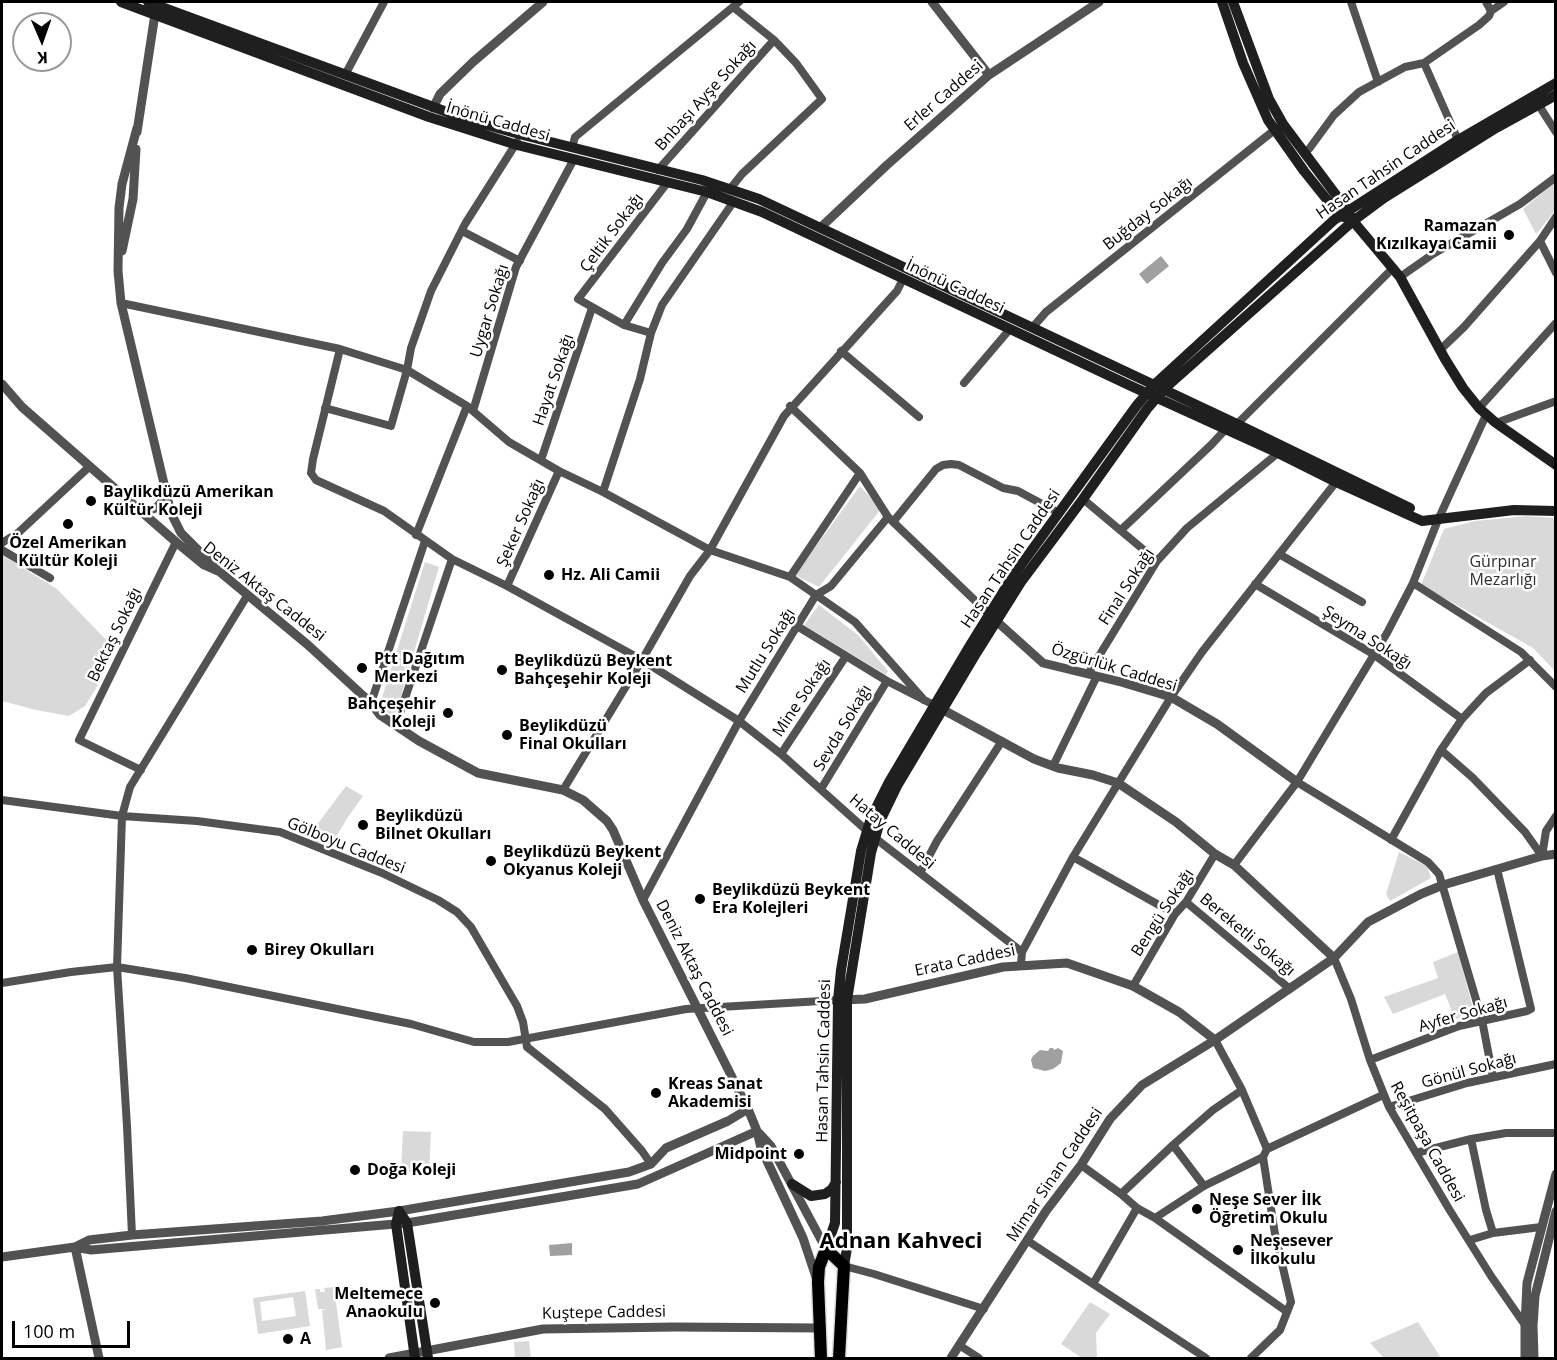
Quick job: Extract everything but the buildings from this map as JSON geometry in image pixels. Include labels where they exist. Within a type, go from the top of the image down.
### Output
[{"type":"main road","points":[[121,2],[152,6],[390,97],[433,108],[465,123],[518,140],[668,177],[730,189],[759,199],[818,233],[905,275],[1032,328],[1155,391]]},
{"type":"main road","points":[[1222,2],[1259,104],[1347,216],[1397,272],[1463,388],[1496,423],[1556,465]]},
{"type":"main road","points":[[1233,2],[1279,127]]},
{"type":"main road","name":"Hasan Tahsin Caddesi","points":[[993,618],[1013,576],[1059,513],[1155,391],[1347,216],[1458,140],[1556,83]]},
{"type":"main road","name":"Hasan Tahsin Caddesi","points":[[1347,216],[1384,198],[1556,95]]},
{"type":"main road","name":"İnönü Caddesi","points":[[390,97],[465,123]]},
{"type":"main road","points":[[573,153],[658,170],[668,177],[818,233]]},
{"type":"main road","name":"İnönü Caddesi","points":[[905,275],[1010,329],[1237,424],[1436,520]]},
{"type":"main road","name":"Hasan Tahsin Caddesi","points":[[826,1249],[835,1223],[842,1000],[869,864],[871,818],[889,782],[934,705],[993,618],[1083,499],[1155,391]]},
{"type":"main road","name":"İnönü Caddesi","points":[[1155,391],[1225,430],[1336,482],[1422,521],[1436,520]]},
{"type":"main road","points":[[1436,520],[1514,510],[1556,511]]},
{"type":"main road","points":[[839,1359],[847,1236],[842,1000]]},
{"type":"main road","points":[[792,1184],[811,1196],[825,1194],[836,1182]]},
{"type":"main road","points":[[399,1211],[407,1222],[428,1355]]},
{"type":"main road","points":[[399,1211],[396,1224],[415,1357]]},
{"type":"main road","points":[[821,1359],[818,1282],[819,1267],[826,1249],[844,1266]]},
{"type":"street","points":[[343,79],[384,2]]},
{"type":"street","points":[[433,108],[440,94],[473,62],[543,2]]},
{"type":"street","points":[[932,2],[989,75]]},
{"type":"street","name":"Erler Caddesi","points":[[818,233],[887,165],[989,75],[1099,2]]},
{"type":"street","points":[[1351,2],[1378,82]]},
{"type":"street","points":[[1486,2],[1491,10]]},
{"type":"street","points":[[1309,149],[1334,115],[1359,93],[1405,67],[1424,63],[1479,25],[1489,16],[1491,10],[1504,2]]},
{"type":"street","points":[[730,189],[742,174],[822,99],[796,63],[736,4]]},
{"type":"street","name":"Uygar Sokağı","points":[[416,535],[470,408],[520,261],[573,153],[575,137],[736,4]]},
{"type":"street","points":[[138,509],[152,510],[160,505],[164,488],[121,303],[118,271],[133,199],[137,128],[152,6]]},
{"type":"street","name":"Bnbaşı Ayşe Sokağı","points":[[658,170],[774,40]]},
{"type":"street","points":[[1424,63],[1458,140]]},
{"type":"street","points":[[1538,104],[1556,132]]},
{"type":"street","name":"Buğday Sokağı","points":[[1032,328],[1046,312],[1279,127]]},
{"type":"street","points":[[340,349],[326,408],[391,426],[411,348],[431,291],[462,231],[518,140]]},
{"type":"street","name":"Çeltik Sokağı","points":[[592,308],[578,299],[668,177]]},
{"type":"street","points":[[1237,424],[1397,272],[1521,204],[1556,177]]},
{"type":"street","points":[[624,325],[662,262],[687,229],[707,192]]},
{"type":"street","points":[[603,492],[640,379],[651,333],[662,305],[734,201]]},
{"type":"street","points":[[1441,349],[1464,327],[1540,241],[1556,218]]},
{"type":"street","points":[[462,231],[520,261]]},
{"type":"street","points":[[1540,241],[1556,273]]},
{"type":"street","points":[[562,790],[642,660],[690,576],[710,550],[790,406],[897,291],[905,275]]},
{"type":"street","points":[[121,303],[340,349],[407,370],[470,408],[509,442],[559,471],[710,550],[790,577],[855,622],[934,705]]},
{"type":"street","points":[[592,308],[624,325],[651,333]]},
{"type":"street","name":"Hayat Sokağı","points":[[541,460],[592,308]]},
{"type":"street","points":[[1234,865],[1297,782],[1387,633],[1413,583],[1436,520],[1483,411],[1556,322]]},
{"type":"street","points":[[964,383],[1010,329]]},
{"type":"street","points":[[841,351],[920,417]]},
{"type":"street","name":"Deniz Aktaş Caddesi","points":[[2,384],[22,407],[176,542],[204,565],[220,572],[309,645],[371,703],[380,715],[419,741],[478,773],[562,790],[583,800],[607,821],[643,900],[757,1131]]},
{"type":"street","points":[[1496,423],[1556,401]]},
{"type":"street","points":[[790,406],[860,473],[890,520],[993,618]]},
{"type":"street","name":"Hatay Caddesi","points":[[326,408],[311,473],[316,480],[384,511],[452,559],[507,586],[642,660],[738,721],[780,754],[871,834],[1022,952]]},
{"type":"street","points":[[1121,530],[1225,430]]},
{"type":"street","name":"Final Sokağı","points":[[1053,766],[1093,675],[1157,561],[1187,528],[1278,453]]},
{"type":"street","points":[[816,595],[831,586],[936,469],[943,465],[958,465],[997,486],[1018,491],[1059,513]]},
{"type":"street","points":[[2,543],[19,532],[90,466]]},
{"type":"street","name":"Şeker Sokağı","points":[[507,586],[559,471]]},
{"type":"street","points":[[790,577],[860,473]]},
{"type":"street","points":[[161,476],[171,513],[181,533],[220,572]]},
{"type":"street","points":[[1021,964],[1022,952],[1073,857],[1171,697],[1202,652],[1336,482]]},
{"type":"street","points":[[1083,499],[1157,561]]},
{"type":"street","points":[[371,703],[425,541]]},
{"type":"street","name":"Bektaş Sokağı","points":[[141,770],[79,740],[176,542]]},
{"type":"street","points":[[2,550],[50,578]]},
{"type":"street","points":[[1279,554],[1362,602]]},
{"type":"street","points":[[396,725],[452,559]]},
{"type":"street","points":[[1413,583],[1478,623],[1530,660],[1556,687]]},
{"type":"street","name":"Şeyma Sokağı","points":[[1255,584],[1373,654],[1462,719]]},
{"type":"street","name":"Mutlu Sokağı","points":[[643,900],[738,721],[816,595]]},
{"type":"street","points":[[133,1246],[128,1126],[117,967],[122,816],[130,787],[247,596]]},
{"type":"street","name":"Özgürlük Caddesi","points":[[993,618],[1043,663],[1171,697],[1216,724],[1297,782]]},
{"type":"street","points":[[797,627],[887,681],[1053,766],[1118,783],[1176,822],[1215,854],[1234,865],[1334,958],[1368,922],[1421,894],[1443,885],[1556,854]]},
{"type":"street","name":"Mine Sokağı","points":[[780,754],[846,656]]},
{"type":"street","points":[[1391,840],[1462,719],[1486,693],[1530,660]]},
{"type":"street","name":"Sevda Sokağı","points":[[821,789],[887,681]]},
{"type":"street","points":[[920,873],[937,841],[1002,741]]},
{"type":"street","points":[[1442,750],[1473,778],[1525,832],[1542,856]]},
{"type":"street","points":[[1297,782],[1428,862],[1439,873],[1482,1020],[1493,1077]]},
{"type":"street","name":"Gölboyu Caddesi","points":[[2,800],[122,816],[197,821],[280,832],[382,873],[438,900],[457,912],[471,927],[516,1006],[525,1039]]},
{"type":"street","points":[[1542,856],[1546,831],[1556,816]]},
{"type":"street","name":"Bengü Sokağı","points":[[1133,986],[1175,914],[1186,902],[1215,854]]},
{"type":"street","points":[[1073,857],[1175,914]]},
{"type":"street","name":"Ayfer Sokağı","points":[[1370,1060],[1459,1026],[1531,1009],[1497,869]]},
{"type":"street","name":"Bereketli Sokağı","points":[[1186,902],[1290,989]]},
{"type":"street","name":"Mimar Sinan Caddesi","points":[[951,1359],[1046,1212],[1081,1165],[1110,1119],[1142,1085],[1215,1040],[1334,958]]},
{"type":"street","name":"Reşitpaşa Caddesi","points":[[1334,958],[1352,999],[1370,1060],[1389,1107],[1491,1276],[1529,1325]]},
{"type":"street","name":"Erata Caddesi","points":[[842,1000],[865,999],[1021,964],[1067,963],[1133,986],[1179,1012],[1215,1040]]},
{"type":"street","points":[[2,983],[117,967],[185,978],[411,1024],[474,1042],[508,1042],[686,1009],[842,1000]]},
{"type":"street","points":[[525,1039],[527,1047],[605,1109],[642,1151],[659,1175]]},
{"type":"street","points":[[1215,1040],[1242,1090],[1267,1149]]},
{"type":"street","name":"Gönül Sokağı","points":[[1389,1107],[1493,1077],[1556,1064]]},
{"type":"street","points":[[1121,1194],[1213,1110],[1242,1090]]},
{"type":"street","points":[[1251,1359],[1280,1330],[1291,1302],[1275,1234],[1263,1157],[1267,1149],[1383,1095]]},
{"type":"street","points":[[75,1247],[89,1240],[132,1235],[322,1221],[399,1211],[629,1172],[651,1164],[666,1148],[729,1121],[748,1109]]},
{"type":"street","points":[[2,1257],[75,1247],[91,1250],[396,1224],[638,1184],[757,1131]]},
{"type":"street","points":[[757,1131],[771,1146],[826,1249]]},
{"type":"street","points":[[757,1131],[761,1148],[799,1227],[818,1282]]},
{"type":"street","points":[[1416,1153],[1506,1133],[1556,1133]]},
{"type":"street","points":[[1471,1139],[1493,1233]]},
{"type":"street","points":[[1173,1145],[1204,1186]]},
{"type":"street","points":[[1155,1218],[1204,1186],[1263,1157]]},
{"type":"street","points":[[1081,1165],[1137,1208],[1155,1218],[1286,1311]]},
{"type":"street","points":[[1534,1359],[1529,1325],[1527,1283],[1556,1174]]},
{"type":"street","points":[[1093,1284],[1137,1208]]},
{"type":"street","points":[[1525,1359],[1535,1296],[1556,1211]]},
{"type":"street","points":[[1470,1240],[1493,1233],[1541,1227]]},
{"type":"street","points":[[1028,1241],[1206,1359]]},
{"type":"street","points":[[75,1247],[99,1359]]},
{"type":"street","points":[[844,1266],[984,1309]]},
{"type":"street","name":"Kuştepe Caddesi","points":[[390,1359],[428,1355],[543,1329],[821,1328]]},
{"type":"street","points":[[959,1345],[979,1359]]},
{"type":"green space","points":[[1555,182],[1555,211],[1536,234],[1523,209]]},
{"type":"green space","points":[[860,486],[881,509],[819,587],[795,575]]},
{"type":"green space","name":"Gürpınar Mezarlığı","points":[[1526,516],[1555,518],[1555,671],[1533,648],[1421,585],[1444,529],[1475,521]]},
{"type":"green space","points":[[2,555],[57,589],[112,646],[101,667],[98,685],[85,706],[69,716],[2,701]]},
{"type":"green space","points":[[425,562],[439,567],[395,717],[379,707]]},
{"type":"green space","points":[[819,605],[858,635],[888,671],[886,675],[804,625]]},
{"type":"green space","points":[[346,786],[363,796],[327,852],[304,842]]},
{"type":"green space","points":[[1399,852],[1427,866],[1431,878],[1390,901],[1386,894]]},
{"type":"green space","points":[[1458,952],[1475,1016],[1455,1019],[1445,994],[1393,1014],[1384,997],[1438,978],[1433,962]]},
{"type":"green space","points":[[403,1131],[431,1132],[429,1173],[401,1172]]},
{"type":"green space","points":[[334,1287],[342,1347],[326,1350],[322,1310],[327,1309],[318,1309],[315,1289],[325,1292],[324,1288]]},
{"type":"green space","points":[[305,1291],[310,1326],[258,1334],[253,1298]],"holes":[[[293,1297],[296,1316],[262,1321],[260,1302]]]},
{"type":"green space","points":[[1090,1302],[1110,1314],[1096,1333],[1097,1358],[1082,1358],[1061,1344]]},
{"type":"green space","points":[[1418,1322],[1441,1358],[1384,1358],[1370,1343]]},
{"type":"green space","points":[[529,1341],[531,1358],[515,1358],[514,1342]]},
{"type":"shaded area","points":[[1161,256],[1169,266],[1147,284],[1139,274]]},
{"type":"shaded area","points":[[1050,1048],[1063,1051],[1061,1063],[1045,1071],[1033,1068],[1031,1060],[1033,1056],[1040,1050],[1048,1051]]},
{"type":"shaded area","points":[[572,1243],[572,1255],[550,1256],[549,1245]]},
{"type":"place","name":"Ramazan Kızılkaya Camii","points":[[1509,235]]},
{"type":"place","name":"Baylikdüzü Amerikan Kültür Koleji","points":[[91,501]]},
{"type":"place","name":"Özel Amerikan Kültür Koleji","points":[[68,524]]},
{"type":"place","name":"Hz. Ali Camii","points":[[549,575]]},
{"type":"place","name":"Ptt Dağıtım Merkezi","points":[[362,668]]},
{"type":"place","name":"Beylikdüzü Beykent Bahçeşehir Koleji","points":[[502,670]]},
{"type":"place","name":"Bahçeşehir Koleji","points":[[448,713]]},
{"type":"place","name":"Beylikdüzü Final Okulları","points":[[507,735]]},
{"type":"place","name":"Beylikdüzü Bilnet Okulları","points":[[363,825]]},
{"type":"place","name":"Beylikdüzü Beykent Okyanus Koleji","points":[[491,861]]},
{"type":"place","name":"Beylikdüzü Beykent Era Kolejleri","points":[[700,899]]},
{"type":"place","name":"Birey Okulları","points":[[252,950]]},
{"type":"place","name":"Kreas Sanat Akademisi","points":[[656,1093]]},
{"type":"place","name":"Midpoint","points":[[799,1154]]},
{"type":"place","name":"Doğa Koleji","points":[[355,1170]]},
{"type":"place","name":"Neşe Sever İlk Öğretim Okulu","points":[[1197,1209]]},
{"type":"place","name":"Neşesever İlkokulu","points":[[1238,1250]]},
{"type":"place","name":"Meltemece Anaokulu","points":[[435,1303]]},
{"type":"place","name":"A","points":[[288,1339]]},
{"type":"district","name":"Adnan Kahveci","points":[[901,1242]]}]
